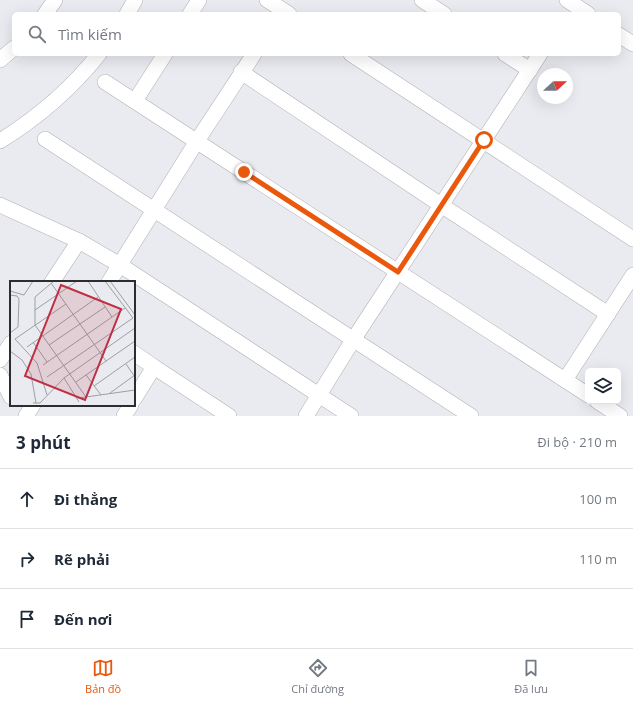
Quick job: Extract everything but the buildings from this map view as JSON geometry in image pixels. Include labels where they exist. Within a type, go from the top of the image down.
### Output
[{"type":"street","points":[[46,12],[55,0]]},
{"type":"street","points":[[128,12],[135,0]]},
{"type":"street","points":[[191,12],[199,0]]},
{"type":"street","points":[[267,0],[286,10]]},
{"type":"street","points":[[422,0],[441,12]]},
{"type":"street","points":[[570,4],[584,12]]},
{"type":"street","points":[[621,36],[633,44]]},
{"type":"street","points":[[0,60],[12,50]]},
{"type":"street","points":[[0,141],[24,125],[67,89],[97,56]]},
{"type":"street","points":[[135,101],[163,56]]},
{"type":"street","points":[[110,281],[197,141],[253,56]]},
{"type":"street","points":[[354,56],[633,239]]},
{"type":"street","points":[[508,56],[530,70]]},
{"type":"street","points":[[306,416],[353,340],[539,56]]},
{"type":"street","points":[[241,72],[608,314]]},
{"type":"street","points":[[105,82],[585,393]]},
{"type":"street","points":[[45,139],[471,416]]},
{"type":"street","points":[[0,204],[79,241],[120,265],[351,416]]},
{"type":"street","points":[[53,281],[79,241]]},
{"type":"street","points":[[565,380],[633,275]]},
{"type":"street","points":[[0,360],[10,345]]},
{"type":"street","points":[[135,354],[229,416]]},
{"type":"street","points":[[135,397],[154,367]]},
{"type":"street","points":[[0,375],[10,395]]},
{"type":"street","points":[[602,404],[620,416]]},
{"type":"street","points":[[16,406],[21,416]]},
{"type":"street","points":[[26,416],[32,406]]},
{"type":"street","points":[[124,416],[130,406]]},
{"type":"route","points":[[244,172],[398,272],[484,140]]}]
